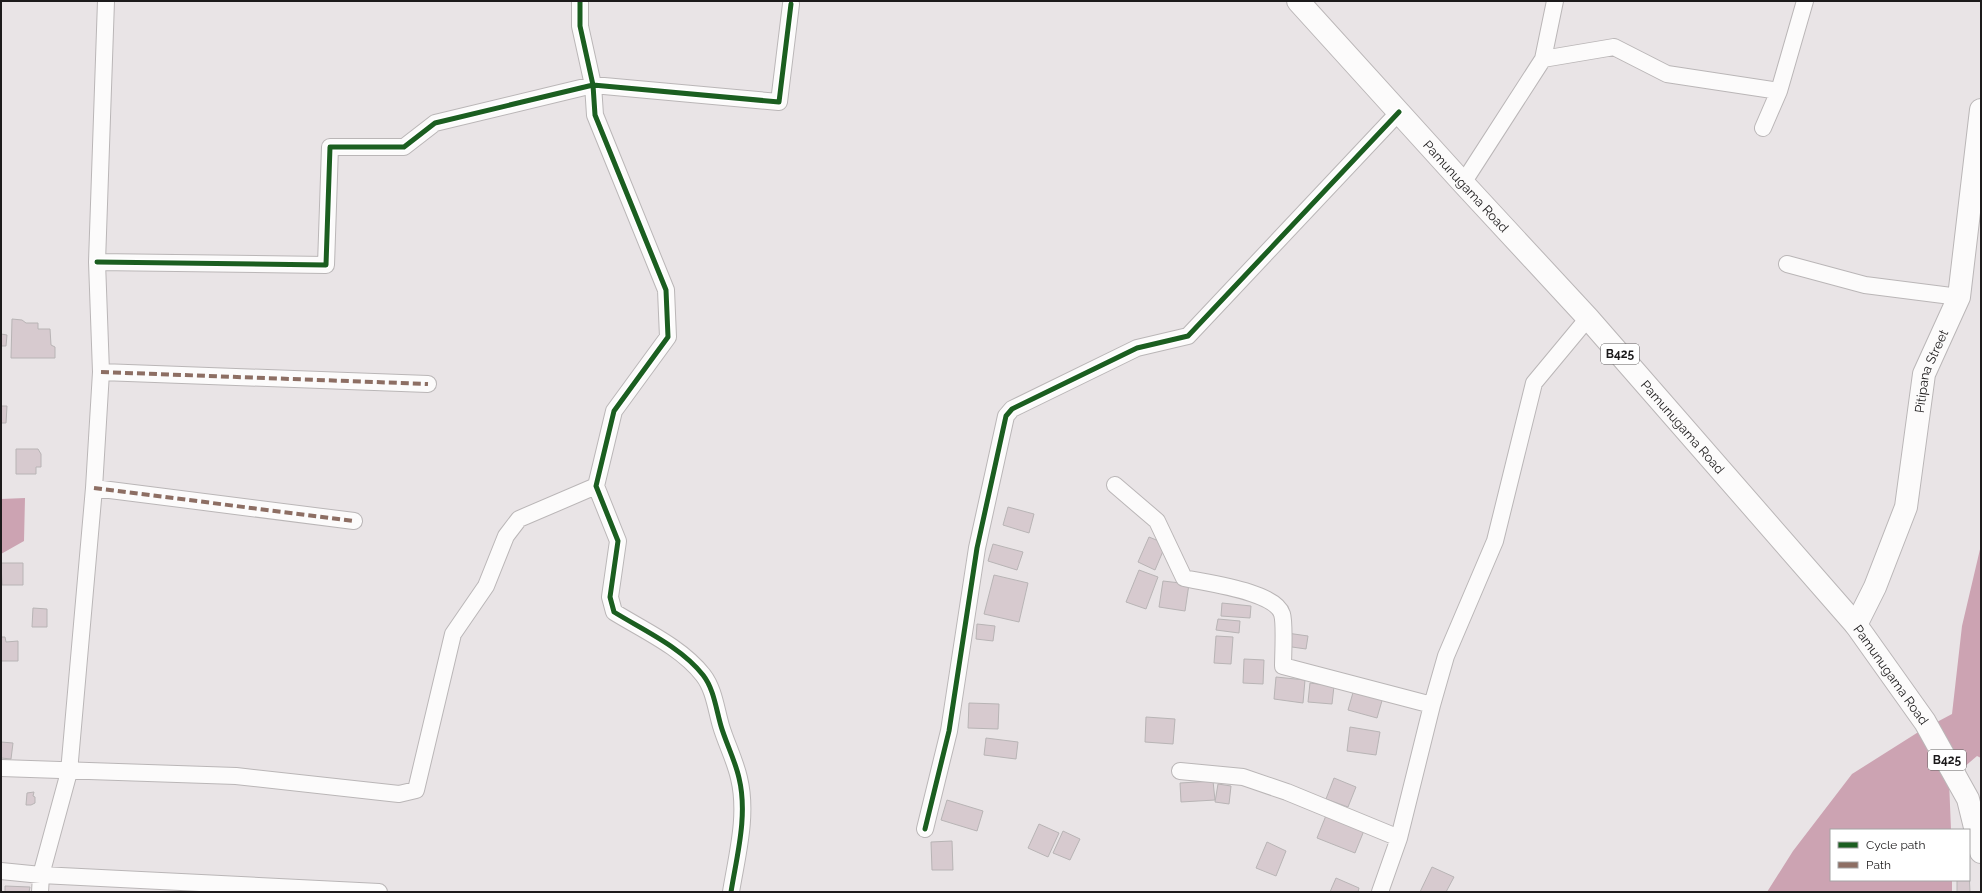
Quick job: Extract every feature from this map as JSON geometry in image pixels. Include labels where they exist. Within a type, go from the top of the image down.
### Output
[{"type":"main road","name":"Pamunugama Road","points":[[1298,1],[1588,318],[1856,625],[1925,722],[1968,799],[1981,852]]},
{"type":"main road","name":"Pitipana Street","points":[[1856,625],[1875,587],[1906,507],[1924,374],[1959,297],[1981,110]]},
{"type":"street","points":[[40,892],[41,875],[69,772],[94,488],[101,372],[97,262],[106,1]]},
{"type":"street","points":[[580,1],[580,26],[593,85],[594,115],[666,290],[668,337],[614,410],[596,486],[618,541],[610,597],[614,612],[676,650],[703,675],[710,688],[739,778],[742,804],[741,831],[731,892]]},
{"type":"street","points":[[1463,183],[1543,59],[1555,1]]},
{"type":"street","points":[[1763,128],[1779,91],[1805,1]]},
{"type":"street","points":[[97,262],[326,265],[330,148],[404,147],[435,123],[593,85],[779,102],[792,4]]},
{"type":"street","points":[[1543,59],[1614,47],[1667,74],[1779,91]]},
{"type":"street","points":[[925,829],[949,731],[977,548],[1006,416],[1012,409],[1137,348],[1188,336],[1399,112]]},
{"type":"street","points":[[1787,264],[1865,285],[1959,297]]},
{"type":"street","points":[[1380,892],[1399,838],[1432,705],[1446,656],[1495,540],[1534,383],[1588,318]]},
{"type":"street","points":[[101,372],[428,384]]},
{"type":"street","points":[[1115,485],[1157,521],[1184,578],[1253,592],[1277,606],[1282,614],[1283,666],[1432,705]]},
{"type":"street","points":[[1,768],[69,772],[236,776],[399,794],[416,790],[453,634],[486,586],[506,536],[519,519],[596,486]]},
{"type":"street","points":[[94,488],[354,521]]},
{"type":"street","points":[[1180,771],[1243,777],[1287,792],[1399,838]]},
{"type":"street","points":[[1,871],[41,875],[379,892]]},
{"type":"shaded area","points":[[25,498],[24,541],[1,554],[1,499]]},
{"type":"shaded area","points":[[1981,545],[1981,758],[1977,756],[1949,780],[1951,829],[1830,829],[1830,881],[1952,881],[1952,892],[1767,892],[1793,851],[1852,774],[1920,731],[1952,714],[1962,626]]},
{"type":"building","points":[[12,319],[22,320],[26,323],[38,323],[38,329],[50,329],[51,345],[55,347],[55,358],[11,358]]},
{"type":"building","points":[[1,334],[7,335],[6,346],[1,346]]},
{"type":"building","points":[[1,406],[7,406],[6,423],[1,423]]},
{"type":"building","points":[[16,449],[38,449],[41,454],[41,467],[36,467],[36,474],[16,474]]},
{"type":"building","points":[[1008,507],[1034,514],[1029,533],[1003,525]]},
{"type":"building","points":[[1149,537],[1166,544],[1155,570],[1138,562]]},
{"type":"building","points":[[993,544],[1023,552],[1017,570],[988,561]]},
{"type":"building","points":[[1,563],[23,563],[23,585],[2,585]]},
{"type":"building","points":[[1139,570],[1158,577],[1146,609],[1126,602]]},
{"type":"building","points":[[994,575],[1028,583],[1019,622],[984,614]]},
{"type":"building","points":[[1163,581],[1189,584],[1185,611],[1159,607]]},
{"type":"building","points":[[1222,603],[1251,606],[1250,618],[1221,616]]},
{"type":"building","points":[[33,608],[47,609],[47,627],[32,627]]},
{"type":"building","points":[[1218,619],[1240,621],[1239,633],[1216,630]]},
{"type":"building","points":[[977,624],[995,626],[993,641],[976,639]]},
{"type":"building","points":[[1287,633],[1308,636],[1306,649],[1285,646]]},
{"type":"building","points":[[1216,636],[1233,637],[1231,664],[1214,663]]},
{"type":"building","points":[[1,637],[5,637],[6,642],[18,641],[18,661],[1,661]]},
{"type":"building","points":[[1244,659],[1264,660],[1263,684],[1243,683]]},
{"type":"building","points":[[1276,677],[1305,680],[1303,703],[1274,699]]},
{"type":"building","points":[[1310,683],[1334,686],[1332,704],[1308,702]]},
{"type":"building","points":[[1354,689],[1383,697],[1377,718],[1348,710]]},
{"type":"building","points":[[969,703],[999,704],[998,729],[968,728]]},
{"type":"building","points":[[1146,717],[1175,719],[1173,744],[1145,742]]},
{"type":"building","points":[[1350,727],[1380,732],[1376,755],[1347,751]]},
{"type":"building","points":[[986,738],[1018,742],[1016,759],[984,755]]},
{"type":"building","points":[[1,742],[13,743],[11,759],[1,758]]},
{"type":"building","points":[[1334,778],[1356,787],[1348,807],[1326,799]]},
{"type":"building","points":[[1213,781],[1215,800],[1181,802],[1180,783]]},
{"type":"building","points":[[1218,784],[1231,786],[1229,804],[1215,802]]},
{"type":"building","points":[[34,792],[33,796],[35,797],[35,803],[26,805],[27,793]]},
{"type":"building","points":[[947,800],[983,811],[977,831],[941,820]]},
{"type":"building","points":[[1327,813],[1365,828],[1355,853],[1317,838]]},
{"type":"building","points":[[1039,824],[1059,833],[1048,857],[1028,848]]},
{"type":"building","points":[[1063,831],[1080,839],[1070,860],[1053,853]]},
{"type":"building","points":[[952,841],[953,870],[932,870],[931,842]]},
{"type":"building","points":[[1267,842],[1286,851],[1276,876],[1256,868]]},
{"type":"building","points":[[1432,867],[1454,877],[1446,892],[1420,892]]},
{"type":"building","points":[[1336,878],[1359,888],[1358,892],[1330,892]]},
{"type":"building","points":[[1957,881],[1969,881],[1970,892],[1957,892]]},
{"type":"building","points":[[5,886],[30,887],[29,892],[5,892]]},
{"type":"marked path","points":[[101,372],[428,384]]},
{"type":"marked path","points":[[94,488],[354,521]]},
{"type":"cycle path","points":[[580,1],[580,26],[593,85],[595,115],[666,290],[668,337],[614,411],[596,486],[618,541],[610,597],[614,612],[661,640],[684,656],[703,675],[710,686],[719,720],[737,771],[741,792],[741,835],[731,892]]},
{"type":"cycle path","points":[[97,262],[326,265],[330,147],[404,147],[435,123],[593,85],[779,102],[791,4]]},
{"type":"cycle path","points":[[925,829],[949,731],[977,548],[1006,416],[1012,409],[1137,348],[1188,336],[1399,112]]}]
